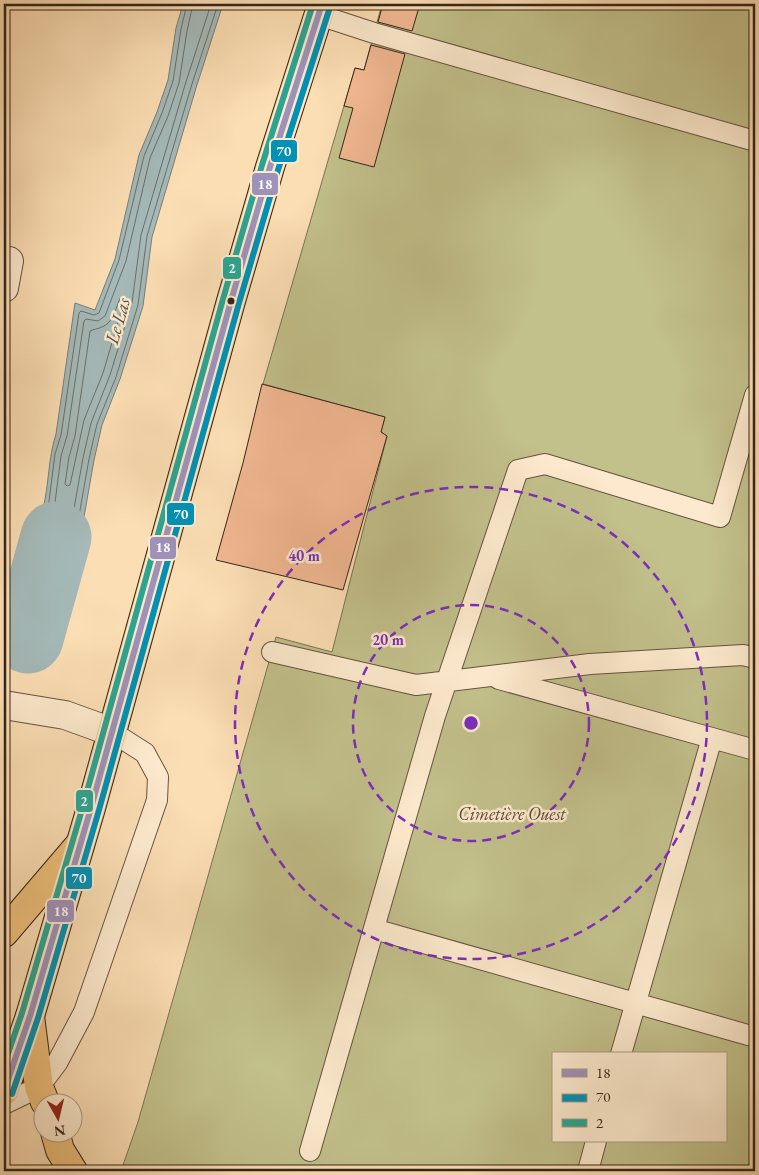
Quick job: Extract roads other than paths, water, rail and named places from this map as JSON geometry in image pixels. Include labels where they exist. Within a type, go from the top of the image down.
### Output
[{"type":"main road","points":[[4,1091],[30,1016],[112,732],[231,301],[270,167],[320,9]]},
{"type":"main road","points":[[4,933],[80,844]]},
{"type":"main road","points":[[30,1016],[42,1092]]},
{"type":"main road","points":[[57,1142],[73,1171]]},
{"type":"street","points":[[4,288],[9,261]]},
{"type":"street","points":[[4,705],[65,715],[112,732]]},
{"type":"lane","points":[[320,9],[374,33],[755,141]]},
{"type":"lane","points":[[310,1151],[435,716],[518,470],[545,464],[720,517],[755,395]]},
{"type":"lane","points":[[272,652],[416,685],[590,664],[743,655],[755,658]]},
{"type":"lane","points":[[491,676],[755,750]]},
{"type":"lane","points":[[43,1092],[84,1012],[157,800],[158,777],[145,752],[112,732]]},
{"type":"lane","points":[[621,1052],[712,738]]},
{"type":"lane","points":[[374,929],[755,1037]]},
{"type":"lane","points":[[4,1104],[32,1097]]},
{"type":"lane","points":[[588,1171],[596,1142]]},
{"type":"water","points":[[183,4],[223,4],[152,237],[143,306],[120,379],[102,425],[78,551],[69,570],[61,623],[56,642],[15,627],[15,598],[18,577],[38,525],[45,500],[75,303],[95,310],[115,259],[139,155],[168,80],[176,28]]},
{"type":"waterway","name":"Le Las","points":[[28,638],[56,537]]},
{"type":"park label","name":"Cimetière Ouest","points":[[512,814]]}]
